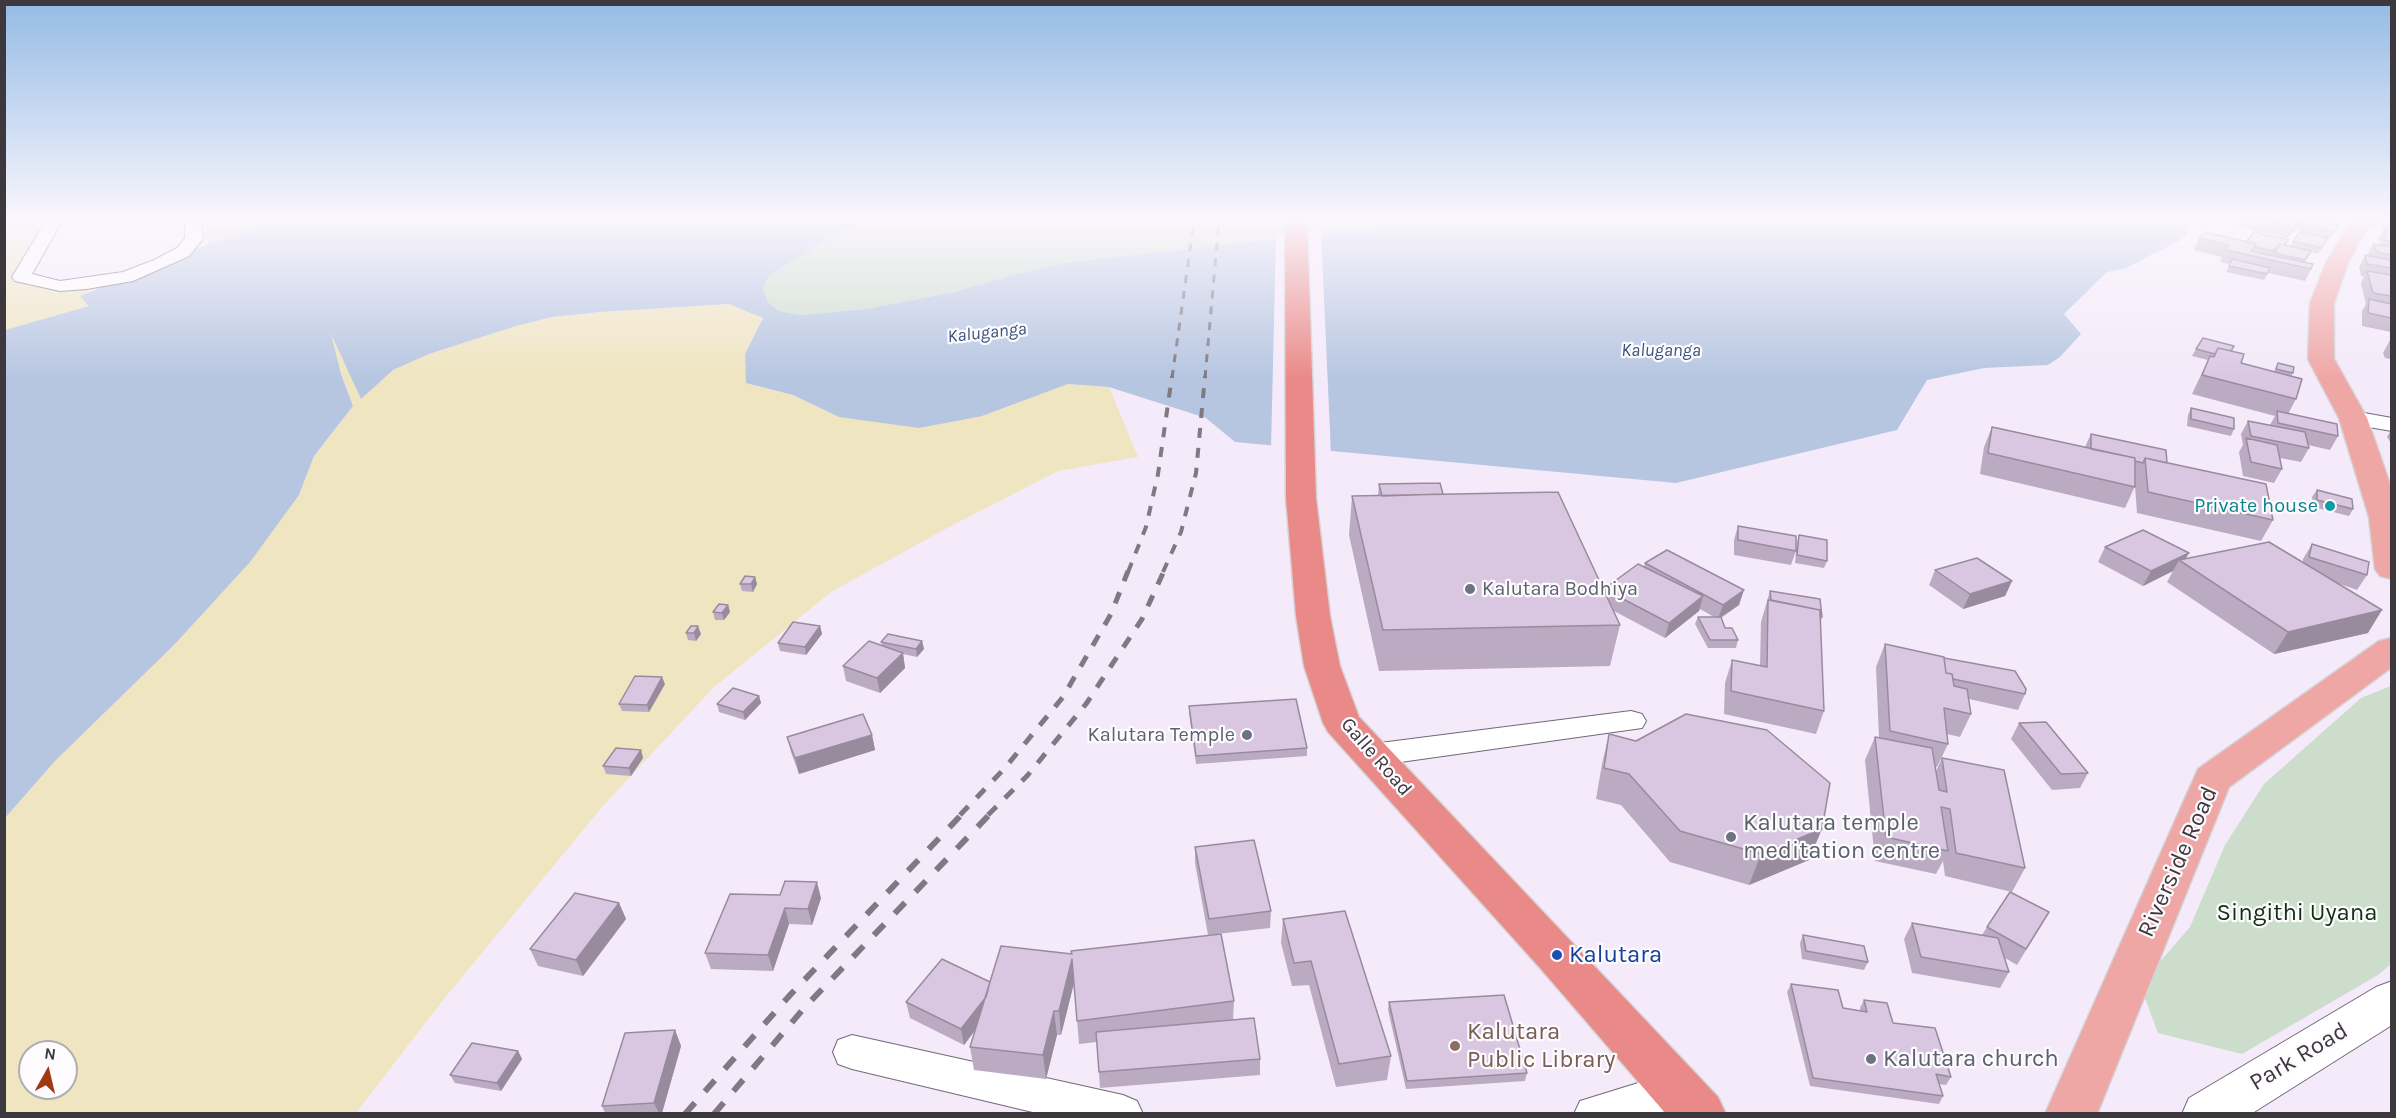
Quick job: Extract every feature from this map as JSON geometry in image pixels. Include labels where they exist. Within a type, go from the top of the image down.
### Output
[{"type":"highway","name":"Galle Road","points":[[1297,273],[1301,498],[1313,616],[1322,666],[1342,723],[1688,1101]]},
{"type":"main road","points":[[2333,273],[2322,303],[2321,358],[2353,418],[2385,517],[2391,569]]},
{"type":"main road","name":"Riverside Road","points":[[2071,1113],[2212,779],[2390,651]]},
{"type":"street","points":[[23,273],[21,277],[60,286],[87,284],[137,273]]},
{"type":"street","points":[[2353,418],[2391,425]]},
{"type":"street","points":[[1372,755],[1631,721]]},
{"type":"street","name":"Park Road","points":[[2207,1113],[2391,1001]]},
{"type":"street","points":[[852,1052],[1123,1113]]},
{"type":"street","points":[[1594,1113],[1688,1101]]},
{"type":"green space","points":[[1020,273],[954,292],[866,309],[801,315],[779,311],[768,302],[763,288],[769,274]]},
{"type":"green space","name":"Singithi Uyana","points":[[2391,686],[2391,964],[2378,975],[2242,1054],[2158,1033],[2140,985],[2190,927],[2225,845],[2264,784],[2361,698]]},
{"type":"sand","points":[[5,273],[23,273],[21,277],[87,284],[90,306],[5,330]]},
{"type":"sand","points":[[729,304],[763,317],[745,354],[746,383],[793,395],[839,417],[982,416],[1068,384],[1109,387],[1138,457],[1058,471],[947,528],[831,592],[713,688],[602,807],[439,1005],[356,1113],[5,1114],[5,818],[55,761],[174,645],[299,495],[314,456],[353,406],[341,374],[329,329],[361,398],[393,370],[429,354],[552,317]]},
{"type":"water","name":"Kaluganga","points":[[136,273],[772,273],[763,288],[768,302],[779,311],[801,315],[866,309],[954,292],[1020,273],[2106,273],[2064,314],[2081,334],[2060,357],[2048,365],[1984,368],[1927,380],[1897,430],[1676,483],[1235,442],[1206,418],[1109,387],[1068,384],[982,416],[919,428],[839,417],[793,395],[746,383],[745,354],[763,318],[729,304],[600,312],[552,317],[516,326],[429,354],[393,370],[361,399],[331,334],[341,374],[353,406],[314,456],[299,495],[250,562],[174,645],[55,761],[5,818],[5,330],[89,306],[80,296]]},
{"type":"pier","points":[[1275,273],[1323,273],[1331,454],[1271,448]]},
{"type":"building","points":[[2368,273],[2391,275],[2391,296],[2373,293]]},
{"type":"building","points":[[2369,299],[2391,304],[2391,318],[2368,313]]},
{"type":"building","points":[[2203,338],[2234,346],[2231,351],[2218,348],[2215,354],[2196,349]]},
{"type":"building","points":[[2218,348],[2244,354],[2241,363],[2302,379],[2296,399],[2202,375],[2210,356],[2214,357]]},
{"type":"building","points":[[2278,363],[2294,367],[2293,373],[2276,369]]},
{"type":"building","points":[[2191,408],[2234,418],[2234,429],[2191,419]]},
{"type":"building","points":[[2277,411],[2337,424],[2338,436],[2278,423]]},
{"type":"building","points":[[2248,421],[2305,432],[2309,448],[2251,436]]},
{"type":"building","points":[[1992,427],[2135,458],[2135,487],[1988,453]]},
{"type":"building","points":[[2091,434],[2166,450],[2167,463],[2145,458],[2143,463],[2135,461],[2135,458],[2091,449]]},
{"type":"building","points":[[2246,438],[2277,445],[2282,469],[2251,462]]},
{"type":"building","points":[[2145,458],[2266,484],[2273,520],[2148,492]]},
{"type":"building","points":[[1440,483],[1443,494],[1382,496],[1379,484]]},
{"type":"building","points":[[2317,490],[2352,499],[2353,509],[2317,500]]},
{"type":"building","points":[[1558,492],[1620,625],[1383,630],[1352,496]]},
{"type":"building","points":[[1738,526],[1796,536],[1796,551],[1738,540]]},
{"type":"building","points":[[2143,530],[2189,553],[2151,571],[2105,547]]},
{"type":"building","points":[[1799,535],[1827,540],[1827,561],[1797,555]]},
{"type":"building","points":[[2269,542],[2382,610],[2288,632],[2179,560]]},
{"type":"building","points":[[2312,544],[2369,562],[2367,575],[2309,557]]},
{"type":"building","points":[[1667,550],[1744,590],[1723,605],[1645,563]]},
{"type":"building","points":[[1977,558],[2012,581],[1970,594],[1935,570]]},
{"type":"building","points":[[1638,564],[1703,596],[1669,623],[1604,589]]},
{"type":"building","points":[[745,576],[755,577],[751,584],[740,584]]},
{"type":"building","points":[[1770,591],[1820,599],[1822,617],[1820,610],[1771,600]]},
{"type":"building","points":[[1768,600],[1820,610],[1824,711],[1731,691],[1732,660],[1767,667]]},
{"type":"building","points":[[719,604],[728,605],[722,613],[713,612]]},
{"type":"building","points":[[1698,617],[1721,617],[1725,628],[1732,628],[1738,640],[1710,640]]},
{"type":"building","points":[[793,622],[820,626],[805,647],[778,643]]},
{"type":"building","points":[[691,626],[698,626],[694,633],[686,633]]},
{"type":"building","points":[[888,634],[922,641],[916,649],[881,642]]},
{"type":"building","points":[[869,641],[903,653],[877,678],[843,666]]},
{"type":"building","points":[[1885,644],[1944,657],[1946,673],[1952,674],[1954,686],[1967,689],[1971,714],[1944,708],[1948,744],[1890,731]]},
{"type":"building","points":[[1944,658],[2015,671],[2026,689],[2025,694],[1953,679],[1952,674],[1946,673]]},
{"type":"building","points":[[635,676],[662,677],[647,705],[619,704]]},
{"type":"building","points":[[733,688],[759,696],[743,712],[717,704]]},
{"type":"building","name":"Kalutara Temple","points":[[1296,699],[1307,748],[1196,756],[1189,706]]},
{"type":"building","points":[[863,714],[872,735],[795,758],[787,737]]},
{"type":"building","name":"Kalutara temple meditation centre","points":[[1686,714],[1767,730],[1830,783],[1822,829],[1761,854],[1680,831],[1629,774],[1604,768],[1609,734],[1636,741]]},
{"type":"building","points":[[2046,722],[2088,773],[2061,774],[2019,723]]},
{"type":"building","points":[[1875,737],[1932,748],[1939,790],[1947,792],[1942,758],[2004,770],[2025,868],[1956,853],[1950,809],[1941,807],[1948,851],[1886,837]]},
{"type":"building","points":[[616,748],[641,750],[629,768],[603,766]]},
{"type":"building","points":[[1254,840],[1271,911],[1209,919],[1195,847]]},
{"type":"building","points":[[785,881],[817,882],[808,909],[785,908],[768,955],[705,953],[730,894],[780,895]]},
{"type":"building","points":[[2010,892],[2049,912],[2026,949],[1987,927]]},
{"type":"building","points":[[575,893],[619,903],[576,960],[530,949]]},
{"type":"building","points":[[1345,911],[1391,1056],[1339,1064],[1311,961],[1294,963],[1283,919]]},
{"type":"building","points":[[1912,923],[1998,938],[2009,972],[1921,957]]},
{"type":"building","points":[[1221,934],[1234,1001],[1077,1021],[1072,959],[1059,1011],[1054,1011],[1043,1055],[970,1047],[1001,946],[1072,954],[1071,951]]},
{"type":"building","points":[[1803,935],[1864,946],[1868,962],[1806,951]]},
{"type":"building","points":[[942,959],[990,982],[986,997],[961,1029],[906,1002]]},
{"type":"building","name":"Kalutara church","points":[[1791,984],[1838,990],[1843,1008],[1867,1012],[1864,1000],[1887,1003],[1893,1023],[1935,1028],[1951,1077],[1936,1074],[1943,1096],[1813,1078]]},
{"type":"building","name":"Kalutara Public Library","points":[[1504,995],[1527,1073],[1407,1081],[1389,1002]]},
{"type":"building","points":[[1254,1018],[1260,1059],[1099,1072],[1096,1032]]},
{"type":"building","points":[[675,1030],[654,1103],[602,1106],[625,1033]]},
{"type":"building","points":[[472,1043],[518,1051],[497,1083],[450,1075]]},
{"type":"railway","points":[[1172,378],[1187,273]]},
{"type":"railway","points":[[1205,378],[1214,273]]},
{"type":"railway","points":[[1128,572],[1146,527],[1158,474],[1172,376]]},
{"type":"railway","points":[[1163,572],[1181,532],[1196,473],[1205,376]]},
{"type":"railway","points":[[960,815],[1004,769],[1063,697],[1111,614],[1128,571]]},
{"type":"railway","points":[[988,815],[1027,776],[1086,704],[1142,619],[1164,571]]},
{"type":"railway","points":[[685,1114],[791,994],[962,814]]},
{"type":"railway","points":[[714,1114],[805,1007],[990,814]]},
{"type":"place","name":"Private house","points":[[2330,506]]},
{"type":"place","name":"Kalutara Bodhiya","points":[[1470,589]]},
{"type":"place","name":"Kalutara Temple","points":[[1247,735]]},
{"type":"place","name":"Kalutara temple meditation centre","points":[[1731,837]]},
{"type":"place","name":"Kalutara","points":[[1557,955]]},
{"type":"place","name":"Kalutara Public Library","points":[[1455,1046]]},
{"type":"place","name":"Kalutara church","points":[[1871,1059]]}]
